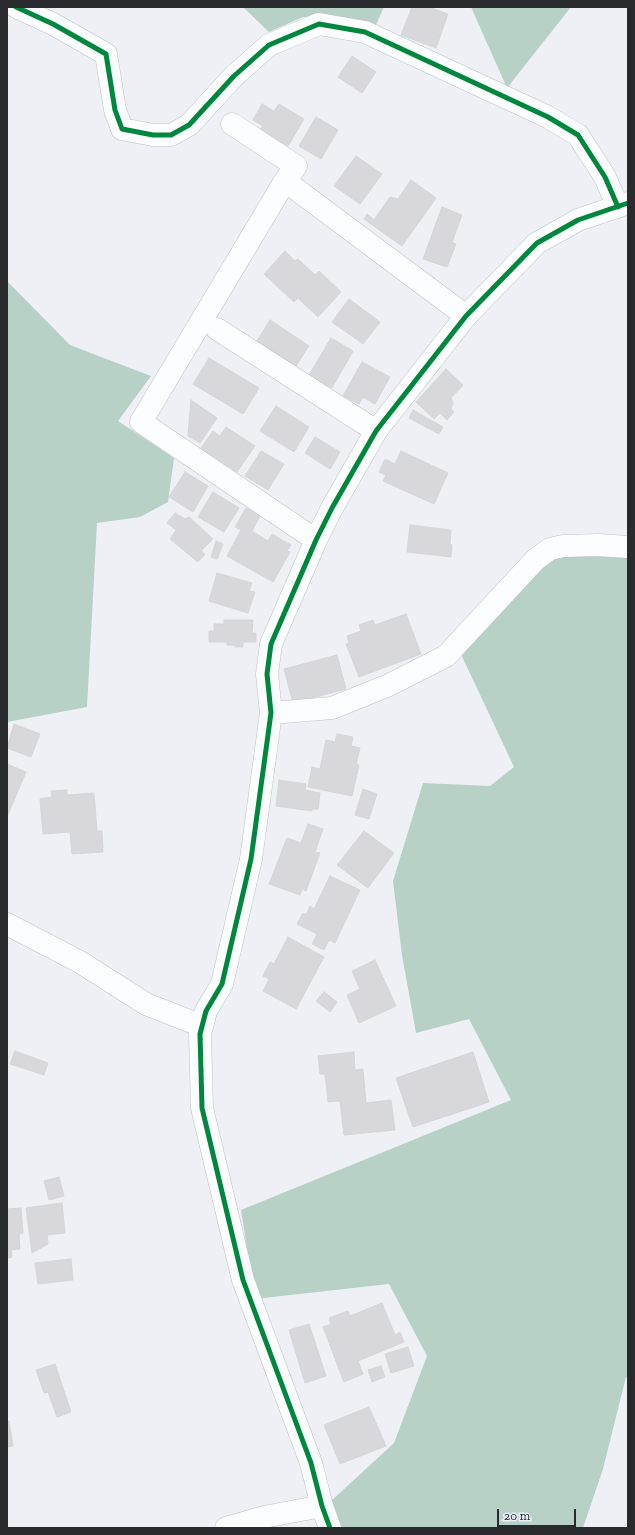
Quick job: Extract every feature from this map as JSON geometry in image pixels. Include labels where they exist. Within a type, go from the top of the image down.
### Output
[{"type":"street","points":[[16,7],[54,24],[106,54],[115,110],[122,129],[153,135],[171,135],[189,125],[234,76],[269,45],[319,24],[365,32],[548,117],[578,135],[623,205],[578,220],[536,243],[466,316],[376,431],[332,508],[316,540],[271,644],[268,674],[271,713],[251,859],[222,984],[206,1011],[200,1034],[202,1108],[243,1280],[311,1463],[322,1506],[330,1528]]},
{"type":"street","points":[[232,124],[296,166],[285,181],[142,422],[316,540]]},
{"type":"street","points":[[285,181],[466,316]]},
{"type":"street","points":[[217,329],[376,431]]},
{"type":"street","points":[[271,713],[332,708],[389,685],[446,656],[536,559],[550,549],[563,546],[598,545],[628,547]]},
{"type":"street","points":[[7,924],[80,962],[146,1004],[202,1026]]},
{"type":"street","points":[[226,1528],[264,1517],[322,1506]]},
{"type":"green space","points":[[243,7],[384,7],[375,27],[303,17],[269,32]]},
{"type":"green space","points":[[471,7],[571,7],[507,88]]},
{"type":"green space","points":[[7,281],[70,345],[151,376],[118,421],[174,458],[168,502],[140,517],[97,523],[87,707],[7,722]]},
{"type":"green space","points":[[628,553],[628,1377],[626,1377],[603,1469],[583,1528],[342,1528],[331,1501],[394,1443],[427,1356],[389,1284],[255,1299],[241,1210],[511,1100],[469,1019],[416,1033],[402,955],[393,881],[423,783],[490,786],[514,767],[459,650],[520,587],[558,554]]},
{"type":"building","points":[[412,7],[429,7],[448,14],[436,48],[401,35]]},
{"type":"building","points":[[352,56],[376,72],[362,93],[338,77]]},
{"type":"building","points":[[262,104],[274,111],[279,104],[304,119],[288,146],[260,130],[263,126],[253,120]]},
{"type":"building","points":[[316,117],[338,130],[321,159],[299,146]]},
{"type":"building","points":[[356,156],[382,174],[360,204],[334,186]]},
{"type":"building","points":[[411,180],[436,198],[402,246],[364,219],[367,214],[374,220],[390,197],[398,199]]},
{"type":"building","points":[[442,207],[462,215],[452,242],[456,244],[447,267],[423,259]]},
{"type":"building","points":[[285,251],[295,261],[298,259],[315,275],[319,271],[341,292],[318,317],[298,298],[294,302],[264,274]]},
{"type":"building","points":[[349,299],[380,322],[363,344],[332,322]]},
{"type":"building","points":[[270,320],[309,346],[296,366],[257,341]]},
{"type":"building","points":[[331,338],[353,351],[332,388],[309,375]]},
{"type":"building","points":[[209,358],[259,388],[243,414],[193,384]]},
{"type":"building","points":[[362,362],[390,377],[375,404],[363,397],[359,404],[343,396]]},
{"type":"building","points":[[446,369],[463,385],[451,398],[453,403],[451,409],[454,412],[447,420],[440,413],[434,419],[416,402]]},
{"type":"building","points":[[191,400],[217,418],[200,443],[188,436]]},
{"type":"building","points":[[276,406],[309,427],[294,452],[260,431]]},
{"type":"building","points":[[413,410],[443,427],[439,434],[409,418]]},
{"type":"building","points":[[226,427],[255,446],[237,472],[201,448],[213,431],[220,436]]},
{"type":"building","points":[[315,437],[340,452],[330,469],[305,453]]},
{"type":"building","points":[[261,451],[284,464],[268,490],[245,476]]},
{"type":"building","points":[[401,451],[448,473],[434,504],[383,481],[386,475],[379,472],[385,459],[395,464]]},
{"type":"building","points":[[185,472],[208,486],[193,512],[169,497]]},
{"type":"building","points":[[213,492],[239,508],[224,532],[198,517]]},
{"type":"building","points":[[246,508],[260,516],[252,531],[268,541],[272,534],[291,545],[287,551],[290,552],[273,582],[227,556],[241,530],[235,527]]},
{"type":"building","points":[[175,513],[185,519],[189,517],[213,539],[201,551],[205,554],[198,562],[170,539],[176,530],[167,523]]},
{"type":"building","points":[[410,525],[451,530],[451,557],[407,552]]},
{"type":"building","points":[[216,541],[223,544],[217,559],[211,557]]},
{"type":"building","points":[[217,573],[252,583],[249,591],[255,592],[248,613],[209,601]]},
{"type":"building","points":[[406,614],[421,654],[359,677],[346,644],[349,643],[347,636],[361,631],[359,625],[373,620],[375,625]]},
{"type":"building","points":[[224,620],[253,620],[252,633],[256,633],[256,642],[243,642],[243,647],[235,647],[235,645],[227,645],[227,642],[209,642],[209,631],[214,631],[214,624],[224,624]]},
{"type":"building","points":[[337,655],[346,689],[293,703],[284,669]]},
{"type":"building","points":[[14,724],[40,734],[31,757],[7,748]]},
{"type":"building","points":[[337,734],[353,737],[351,746],[360,748],[356,764],[359,765],[352,796],[308,787],[312,767],[320,769],[326,740],[335,742]]},
{"type":"building","points":[[7,764],[26,772],[7,817]]},
{"type":"building","points":[[279,780],[306,784],[305,790],[320,793],[318,809],[312,809],[312,811],[276,806]]},
{"type":"building","points":[[363,789],[377,794],[369,819],[355,815]]},
{"type":"building","points":[[67,790],[67,795],[94,793],[97,831],[102,831],[103,852],[72,854],[70,832],[43,834],[40,799],[52,797],[51,791]]},
{"type":"building","points":[[308,824],[323,829],[315,852],[320,853],[306,891],[302,889],[300,895],[269,884],[287,838],[301,843]]},
{"type":"building","points":[[364,831],[394,853],[368,888],[337,865]]},
{"type":"building","points":[[330,876],[360,890],[335,943],[329,940],[324,950],[312,944],[317,934],[297,924],[303,913],[306,915],[310,906],[314,909]]},
{"type":"building","points":[[288,937],[324,957],[296,1009],[263,991],[269,979],[263,976],[270,962],[274,964]]},
{"type":"building","points":[[375,960],[396,1006],[359,1023],[347,995],[360,989],[352,971]]},
{"type":"building","points":[[324,992],[337,1002],[330,1012],[316,1001]]},
{"type":"building","points":[[15,1051],[48,1063],[44,1075],[10,1064]]},
{"type":"building","points":[[354,1052],[355,1070],[363,1069],[366,1103],[391,1100],[395,1130],[344,1135],[340,1101],[328,1102],[325,1074],[320,1074],[318,1056]]},
{"type":"building","points":[[473,1052],[489,1102],[413,1127],[396,1078]]},
{"type":"building","points":[[59,1177],[64,1196],[49,1200],[44,1181]]},
{"type":"building","points":[[62,1203],[65,1233],[47,1235],[48,1244],[32,1253],[26,1208]]},
{"type":"building","points":[[21,1208],[23,1233],[19,1234],[20,1249],[11,1250],[12,1257],[7,1258],[7,1209]]},
{"type":"building","points":[[71,1259],[73,1280],[38,1284],[35,1263]]},
{"type":"building","points":[[382,1303],[395,1335],[400,1332],[404,1342],[358,1361],[363,1374],[344,1382],[323,1327],[331,1324],[329,1318],[348,1311],[350,1316]]},
{"type":"building","points":[[309,1324],[326,1376],[305,1383],[289,1330]]},
{"type":"building","points":[[408,1347],[414,1366],[391,1373],[385,1354]]},
{"type":"building","points":[[55,1364],[71,1412],[57,1417],[48,1392],[44,1393],[36,1370]]},
{"type":"building","points":[[381,1366],[385,1377],[372,1382],[368,1370]]},
{"type":"building","points":[[369,1407],[386,1446],[340,1464],[324,1425]]},
{"type":"building","points":[[7,1421],[9,1421],[13,1446],[7,1447]]},
{"type":"cycle path","points":[[16,7],[53,24],[106,54],[115,110],[122,129],[153,135],[171,135],[189,125],[234,76],[269,45],[319,24],[365,32],[548,117],[578,135],[605,177],[618,207]]},
{"type":"cycle path","points":[[330,1528],[322,1506],[311,1463],[243,1280],[202,1108],[200,1034],[206,1011],[222,984],[251,859],[271,713],[267,674],[271,644],[316,540],[332,508],[376,431],[466,316],[537,243],[578,220],[628,203]]}]
